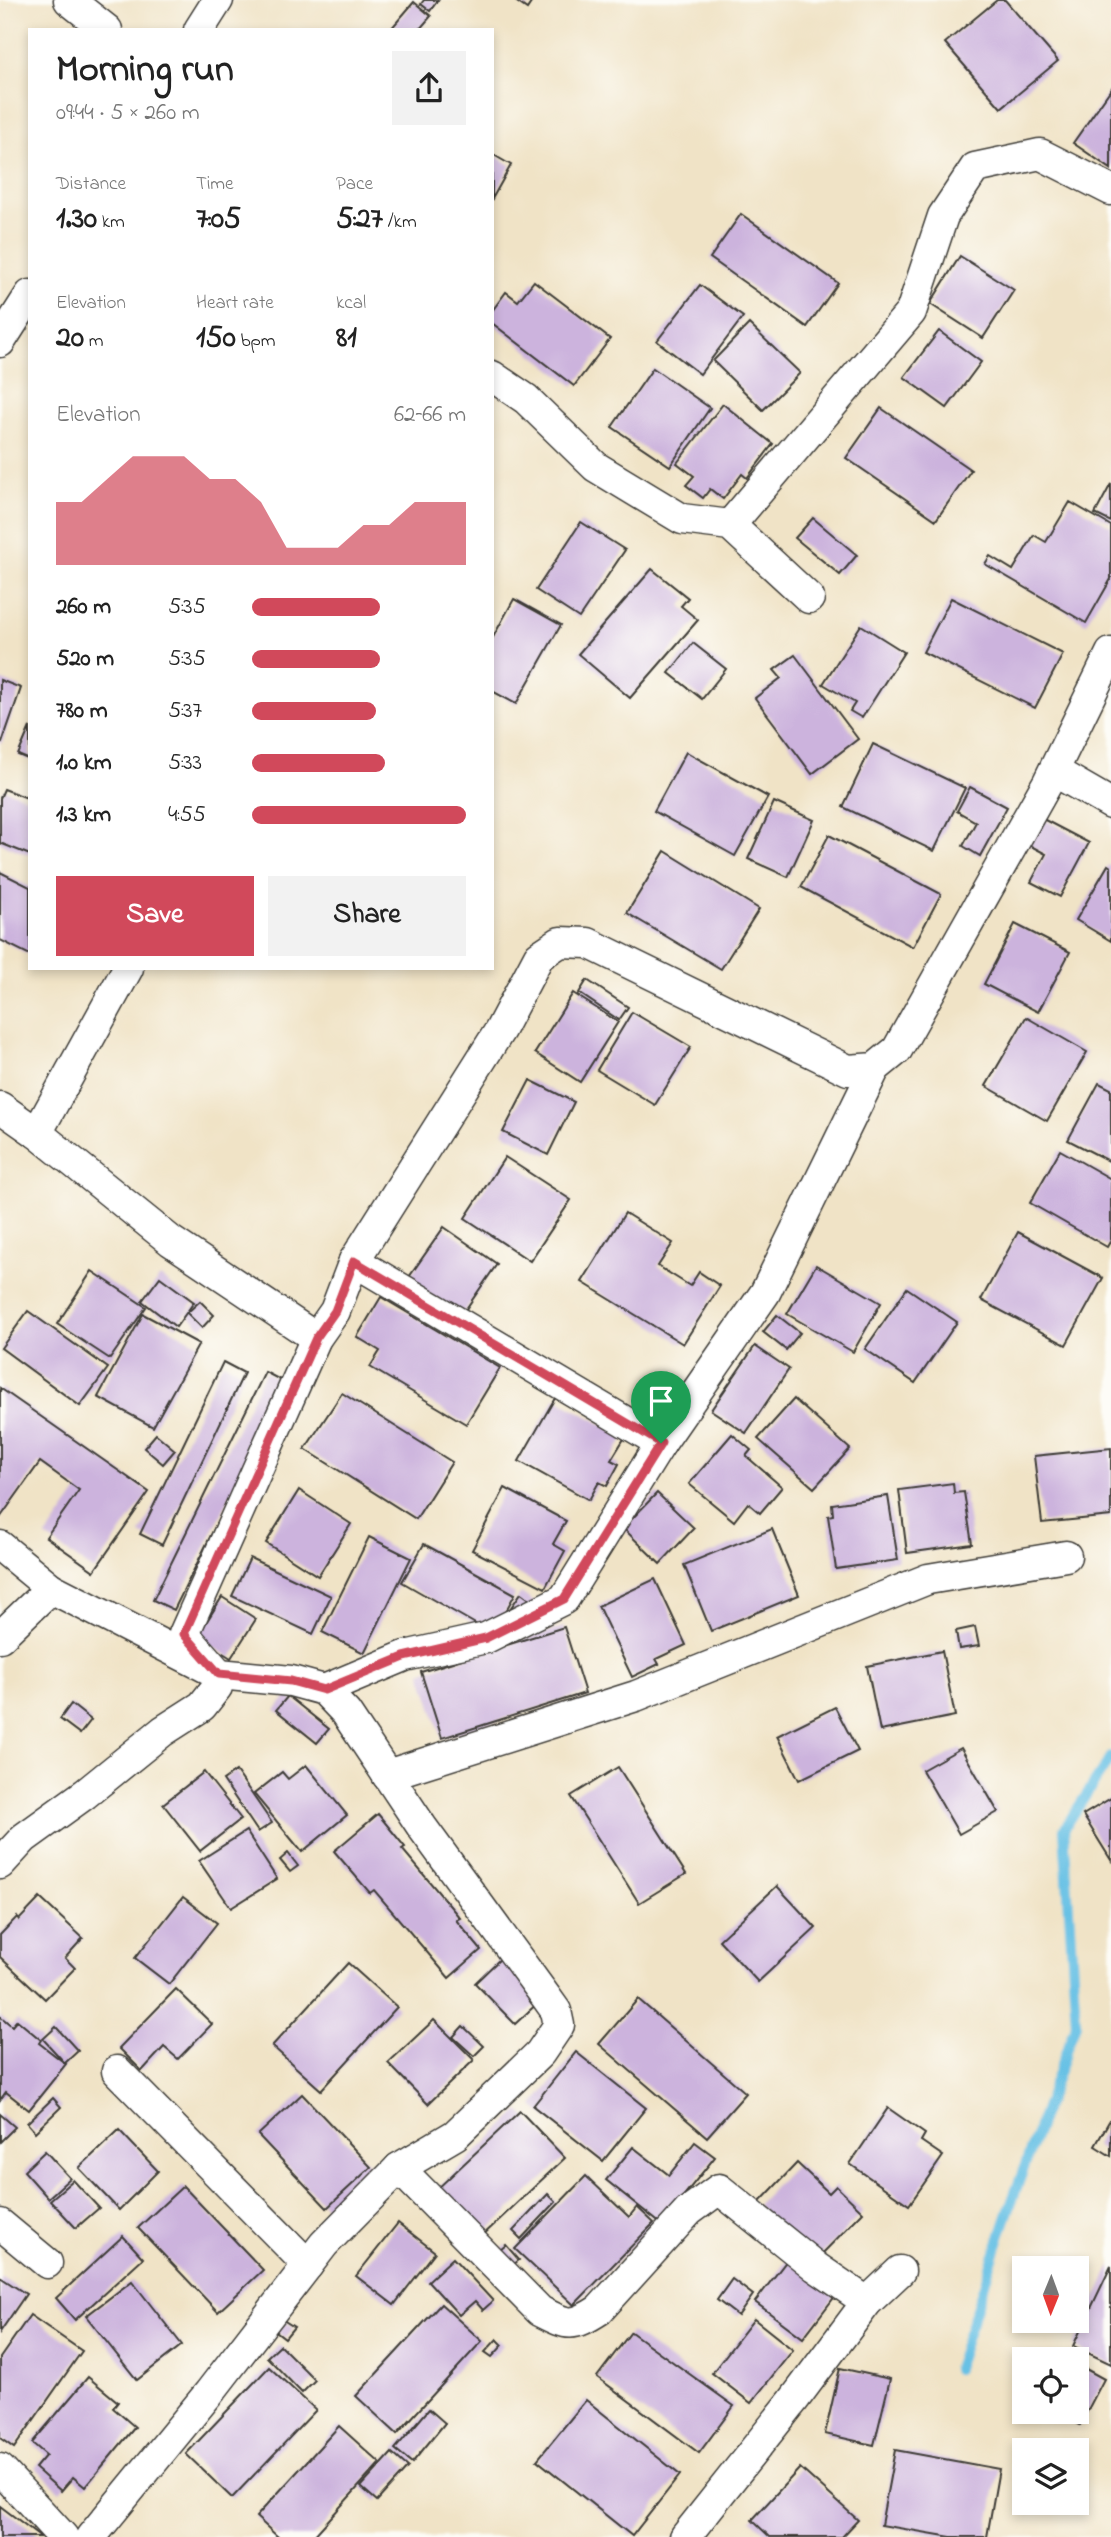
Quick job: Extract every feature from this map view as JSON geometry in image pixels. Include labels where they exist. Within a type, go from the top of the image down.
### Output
[{"type":"street","points":[[69,0],[104,28]]},
{"type":"street","points":[[200,28],[218,0]]},
{"type":"street","points":[[730,525],[911,312],[943,216],[975,168],[1040,154],[1111,190]]},
{"type":"street","points":[[0,342],[26,308]]},
{"type":"street","points":[[494,377],[526,399],[596,467],[682,519],[730,525],[809,598]]},
{"type":"street","points":[[324,1690],[404,1657],[486,1638],[564,1599],[661,1443],[765,1293],[875,1068],[897,1050],[1054,771],[1111,653]]},
{"type":"street","points":[[1054,771],[1111,804]]},
{"type":"street","points":[[0,1864],[24,1838],[85,1794],[163,1731],[202,1706],[217,1687],[219,1674],[184,1634],[316,1338],[335,1311],[354,1261],[500,1030],[539,956],[560,942],[588,943],[848,1070],[875,1068]]},
{"type":"street","points":[[37,1133],[127,970]]},
{"type":"street","points":[[0,1107],[37,1133],[171,1241],[316,1338]]},
{"type":"street","points":[[354,1261],[661,1443]]},
{"type":"street","points":[[0,1546],[51,1588],[219,1674],[291,1681],[324,1690],[346,1713],[422,1827],[556,2011],[559,2025],[540,2053],[455,2135],[399,2168],[324,2244],[209,2393],[91,2537]]},
{"type":"street","points":[[387,1775],[636,1696],[928,1580],[1066,1556]]},
{"type":"street","points":[[0,1637],[51,1588]]},
{"type":"street","points":[[117,2071],[309,2265]]},
{"type":"street","points":[[399,2168],[540,2311],[567,2324],[584,2320],[599,2310],[689,2211],[719,2189],[778,2238],[867,2302]]},
{"type":"street","points":[[0,2224],[47,2263]]},
{"type":"street","points":[[685,2537],[793,2401],[867,2302],[900,2271]]},
{"type":"street","points":[[0,2469],[62,2537]]},
{"type":"building","points":[[424,0],[438,0],[430,11],[421,4]]},
{"type":"building","points":[[514,0],[533,0],[527,9]]},
{"type":"building","points":[[997,0],[1005,0],[1058,61],[1001,108],[945,43]]},
{"type":"building","points":[[414,2],[431,16],[421,28],[392,28]]},
{"type":"building","points":[[1111,89],[1111,169],[1073,143]]},
{"type":"building","points":[[494,155],[511,165],[494,195]]},
{"type":"building","points":[[741,214],[838,283],[807,327],[710,258]]},
{"type":"building","points":[[960,256],[1014,290],[983,338],[930,304]]},
{"type":"building","points":[[534,281],[610,339],[574,386],[494,325],[494,308],[506,292],[518,301]]},
{"type":"building","points":[[700,285],[743,317],[700,374],[657,341]]},
{"type":"building","points":[[749,324],[800,373],[763,410],[713,361]]},
{"type":"building","points":[[939,331],[981,362],[947,408],[904,377]]},
{"type":"building","points":[[653,368],[710,408],[670,466],[612,427]]},
{"type":"building","points":[[723,404],[773,444],[747,478],[742,474],[723,499],[710,489],[703,498],[686,485],[694,476],[677,463]]},
{"type":"building","points":[[881,408],[971,470],[936,520],[846,458]]},
{"type":"building","points":[[1111,484],[1111,522],[1095,514]]},
{"type":"building","points":[[1070,502],[1111,526],[1111,579],[1086,623],[985,564],[990,556],[1013,570],[1034,535],[1046,542]]},
{"type":"building","points":[[813,518],[857,555],[840,575],[795,538]]},
{"type":"building","points":[[581,522],[625,550],[579,618],[536,590]]},
{"type":"building","points":[[652,569],[688,598],[681,606],[698,620],[630,698],[578,654]]},
{"type":"building","points":[[951,598],[1063,654],[1035,708],[923,652]]},
{"type":"building","points":[[514,599],[561,625],[516,704],[494,692],[494,635]]},
{"type":"building","points":[[861,625],[904,652],[862,718],[850,711],[855,703],[823,684]]},
{"type":"building","points":[[693,643],[726,669],[702,699],[669,673]]},
{"type":"building","points":[[795,655],[858,739],[812,774],[755,698],[781,678],[774,670]]},
{"type":"building","points":[[0,680],[21,688],[2,743],[0,742]]},
{"type":"building","points":[[28,732],[28,759],[18,755]]},
{"type":"building","points":[[873,744],[965,788],[934,851],[843,807]]},
{"type":"building","points":[[686,752],[768,797],[735,856],[654,811]]},
{"type":"building","points":[[970,787],[1007,807],[980,856],[963,846],[976,822],[957,811]]},
{"type":"building","points":[[4,789],[28,798],[28,854],[0,843],[0,798]]},
{"type":"building","points":[[774,802],[814,820],[788,877],[748,859]]},
{"type":"building","points":[[1041,818],[1089,843],[1060,897],[1031,882],[1046,854],[1027,844]]},
{"type":"building","points":[[829,835],[941,894],[913,947],[801,887]]},
{"type":"building","points":[[665,851],[759,909],[721,969],[627,913]]},
{"type":"building","points":[[1108,865],[1111,867],[1111,941],[1076,920]]},
{"type":"building","points":[[0,872],[28,886],[28,954],[0,940]]},
{"type":"building","points":[[1015,924],[1070,952],[1038,1012],[984,984]]},
{"type":"building","points":[[587,980],[628,1007],[619,1020],[579,993]]},
{"type":"building","points":[[573,993],[618,1022],[580,1082],[535,1053]]},
{"type":"building","points":[[632,1012],[691,1047],[655,1105],[597,1070]]},
{"type":"building","points":[[1026,1017],[1087,1052],[1047,1121],[986,1086]]},
{"type":"building","points":[[530,1080],[574,1102],[548,1155],[503,1132]]},
{"type":"building","points":[[1099,1083],[1111,1089],[1111,1162],[1068,1140]]},
{"type":"building","points":[[1060,1150],[1111,1179],[1111,1240],[1107,1247],[1030,1203]]},
{"type":"building","points":[[505,1157],[571,1200],[530,1261],[465,1218]]},
{"type":"building","points":[[625,1213],[673,1243],[658,1266],[690,1286],[699,1272],[720,1286],[683,1344],[582,1282]]},
{"type":"building","points":[[444,1227],[497,1264],[461,1316],[407,1280]]},
{"type":"building","points":[[1018,1232],[1103,1278],[1066,1345],[981,1300]]},
{"type":"building","points":[[816,1265],[881,1303],[853,1352],[787,1314]]},
{"type":"building","points":[[92,1271],[146,1307],[110,1359],[57,1324]]},
{"type":"building","points":[[160,1277],[194,1302],[176,1327],[142,1301]]},
{"type":"building","points":[[907,1288],[957,1322],[915,1383],[865,1349]]},
{"type":"building","points":[[381,1297],[500,1368],[466,1424],[370,1367],[380,1351],[357,1337]]},
{"type":"building","points":[[200,1301],[214,1315],[202,1328],[187,1313]]},
{"type":"building","points":[[28,1311],[108,1368],[80,1406],[1,1348]]},
{"type":"building","points":[[143,1314],[199,1344],[153,1427],[98,1397]]},
{"type":"building","points":[[777,1315],[800,1333],[786,1350],[763,1332]]},
{"type":"building","points":[[755,1346],[789,1369],[746,1433],[711,1410]]},
{"type":"building","points":[[223,1362],[244,1373],[162,1545],[140,1534]]},
{"type":"building","points":[[265,1372],[286,1383],[174,1610],[153,1600]]},
{"type":"building","points":[[0,1388],[149,1492],[94,1571],[46,1537],[79,1490],[40,1462],[0,1518]]},
{"type":"building","points":[[342,1393],[452,1462],[416,1519],[305,1449]]},
{"type":"building","points":[[555,1398],[625,1437],[611,1460],[619,1464],[607,1486],[599,1482],[589,1500],[519,1461]]},
{"type":"building","points":[[794,1399],[850,1449],[814,1488],[758,1439]]},
{"type":"building","points":[[156,1434],[175,1450],[163,1464],[144,1448]]},
{"type":"building","points":[[732,1434],[751,1450],[746,1456],[782,1487],[760,1513],[748,1503],[734,1521],[689,1484]]},
{"type":"building","points":[[1111,1448],[1111,1516],[1042,1523],[1034,1456]]},
{"type":"building","points":[[953,1483],[954,1493],[964,1492],[972,1544],[907,1553],[899,1490]]},
{"type":"building","points":[[505,1488],[566,1521],[553,1544],[565,1551],[545,1588],[472,1550]]},
{"type":"building","points":[[299,1490],[351,1524],[318,1576],[266,1543]]},
{"type":"building","points":[[657,1493],[694,1528],[660,1564],[623,1528]]},
{"type":"building","points":[[888,1496],[898,1560],[836,1569],[828,1516],[833,1515],[832,1504]]},
{"type":"building","points":[[772,1529],[799,1595],[711,1631],[684,1565]]},
{"type":"building","points":[[369,1537],[411,1558],[364,1653],[322,1632]]},
{"type":"building","points":[[424,1544],[515,1594],[493,1634],[402,1582]]},
{"type":"building","points":[[250,1558],[331,1596],[313,1634],[232,1596]]},
{"type":"building","points":[[655,1579],[686,1645],[656,1659],[659,1664],[632,1677],[598,1606]]},
{"type":"building","points":[[521,1593],[535,1603],[526,1618],[510,1609]]},
{"type":"building","points":[[222,1597],[256,1619],[231,1658],[197,1637]]},
{"type":"building","points":[[564,1627],[585,1693],[442,1738],[421,1672]]},
{"type":"building","points":[[975,1627],[979,1646],[959,1649],[956,1631]]},
{"type":"building","points":[[942,1651],[955,1716],[880,1731],[867,1666]]},
{"type":"building","points":[[288,1696],[329,1729],[317,1743],[276,1710]]},
{"type":"building","points":[[71,1704],[91,1720],[80,1734],[60,1719]]},
{"type":"building","points":[[835,1707],[858,1751],[799,1780],[777,1736]]},
{"type":"building","points":[[961,1748],[998,1812],[959,1834],[922,1770]]},
{"type":"building","points":[[306,1765],[347,1815],[302,1852],[254,1794],[282,1772],[288,1779]]},
{"type":"building","points":[[618,1767],[686,1874],[639,1903],[571,1796]]},
{"type":"building","points":[[236,1771],[272,1823],[258,1832],[223,1780]]},
{"type":"building","points":[[204,1772],[241,1819],[200,1851],[163,1804]]},
{"type":"building","points":[[1111,1798],[1111,1860],[1083,1815]]},
{"type":"building","points":[[378,1814],[405,1847],[402,1849],[460,1918],[456,1920],[481,1950],[449,1978],[374,1890],[370,1893],[334,1851]]},
{"type":"building","points":[[246,1831],[277,1879],[231,1908],[199,1861]]},
{"type":"building","points":[[288,1853],[298,1866],[290,1872],[280,1860]]},
{"type":"building","points":[[777,1886],[816,1928],[758,1982],[719,1940]]},
{"type":"building","points":[[183,1897],[217,1923],[169,1984],[135,1958]]},
{"type":"building","points":[[40,1898],[83,1938],[65,1958],[75,1968],[45,1999],[0,1957],[0,1935]]},
{"type":"building","points":[[501,1958],[541,2000],[515,2024],[475,1983]]},
{"type":"building","points":[[348,1963],[397,2007],[321,2090],[272,2046]]},
{"type":"building","points":[[176,1989],[212,2024],[178,2059],[164,2047],[142,2071],[119,2048]]},
{"type":"building","points":[[638,1999],[746,2093],[707,2137],[599,2044]]},
{"type":"building","points":[[0,2016],[12,2026],[17,2020],[41,2040],[39,2043],[66,2064],[29,2110],[6,2092],[0,2100]]},
{"type":"building","points":[[434,2020],[474,2060],[428,2104],[388,2063]]},
{"type":"building","points":[[463,2026],[484,2046],[474,2056],[453,2037]]},
{"type":"building","points":[[56,2027],[78,2051],[65,2063],[43,2039]]},
{"type":"building","points":[[576,2052],[646,2108],[603,2161],[533,2106]]},
{"type":"building","points":[[302,2094],[371,2167],[327,2208],[258,2135]]},
{"type":"building","points":[[53,2098],[61,2107],[35,2132],[27,2123]]},
{"type":"building","points":[[888,2108],[925,2134],[921,2141],[943,2156],[909,2205],[850,2164]]},
{"type":"building","points":[[520,2111],[565,2158],[480,2238],[435,2191]]},
{"type":"building","points":[[0,2114],[15,2127],[0,2142]]},
{"type":"building","points":[[1111,2118],[1111,2156],[1095,2146]]},
{"type":"building","points":[[119,2130],[158,2171],[119,2210],[79,2168]]},
{"type":"building","points":[[695,2142],[715,2157],[661,2224],[606,2180],[633,2147],[669,2175]]},
{"type":"building","points":[[45,2151],[70,2178],[48,2198],[24,2171]]},
{"type":"building","points":[[797,2163],[829,2193],[836,2186],[863,2212],[815,2261],[757,2205]]},
{"type":"building","points":[[586,2176],[629,2217],[637,2207],[654,2223],[574,2305],[515,2249]]},
{"type":"building","points":[[73,2180],[99,2208],[76,2228],[50,2200]]},
{"type":"building","points":[[183,2186],[263,2270],[218,2312],[138,2228]]},
{"type":"building","points":[[548,2194],[556,2202],[521,2239],[513,2231]]},
{"type":"building","points":[[398,2223],[435,2252],[394,2305],[356,2276]]},
{"type":"building","points":[[123,2236],[143,2258],[75,2320],[56,2298]]},
{"type":"building","points":[[506,2245],[519,2260],[506,2271],[493,2256]]},
{"type":"building","points":[[791,2255],[839,2291],[803,2338],[755,2302]]},
{"type":"building","points":[[453,2258],[493,2301],[483,2310],[475,2301],[459,2315],[428,2281]]},
{"type":"building","points":[[1111,2266],[1111,2364],[1089,2354],[1089,2347],[1073,2346],[1079,2333],[1089,2333],[1089,2312]]},
{"type":"building","points":[[0,2277],[26,2294],[0,2332]]},
{"type":"building","points":[[732,2279],[753,2295],[738,2316],[717,2300]]},
{"type":"building","points":[[132,2281],[182,2345],[137,2380],[86,2316]]},
{"type":"building","points":[[441,2304],[482,2341],[397,2434],[356,2396]]},
{"type":"building","points":[[30,2315],[82,2351],[14,2448],[0,2438],[0,2358]]},
{"type":"building","points":[[280,2318],[294,2327],[285,2338],[272,2328]]},
{"type":"building","points":[[754,2319],[793,2350],[751,2403],[712,2373]]},
{"type":"building","points":[[631,2332],[734,2406],[699,2453],[597,2377]]},
{"type":"building","points":[[497,2339],[503,2345],[492,2357],[485,2352]]},
{"type":"building","points":[[280,2345],[315,2380],[302,2393],[267,2357]]},
{"type":"building","points":[[269,2367],[316,2410],[232,2498],[186,2454]]},
{"type":"building","points":[[840,2368],[890,2379],[874,2445],[825,2434]]},
{"type":"building","points":[[1089,2371],[1104,2379],[1089,2408]]},
{"type":"building","points":[[88,2377],[118,2402],[113,2408],[135,2427],[85,2487],[73,2477],[61,2491],[35,2468],[46,2455],[32,2443]]},
{"type":"building","points":[[586,2400],[680,2475],[632,2536],[537,2460]]},
{"type":"building","points":[[429,2409],[445,2423],[412,2463],[395,2449]]},
{"type":"building","points":[[339,2426],[380,2463],[313,2537],[278,2537],[256,2517]]},
{"type":"building","points":[[895,2450],[999,2469],[987,2537],[951,2537],[881,2525]]},
{"type":"building","points":[[392,2453],[408,2467],[377,2501],[361,2487]]},
{"type":"building","points":[[800,2468],[858,2520],[842,2537],[770,2537],[752,2520]]},
{"type":"building","points":[[0,2506],[41,2537],[0,2537]]},
{"type":"waterway","points":[[956,2369],[1011,2204],[1076,2023],[1064,1829],[1111,1757]]},
{"type":"route","points":[[354,1261],[661,1443],[564,1599],[486,1638],[404,1657],[324,1690],[291,1681],[219,1674],[184,1634],[316,1338],[335,1311],[354,1261]]}]
